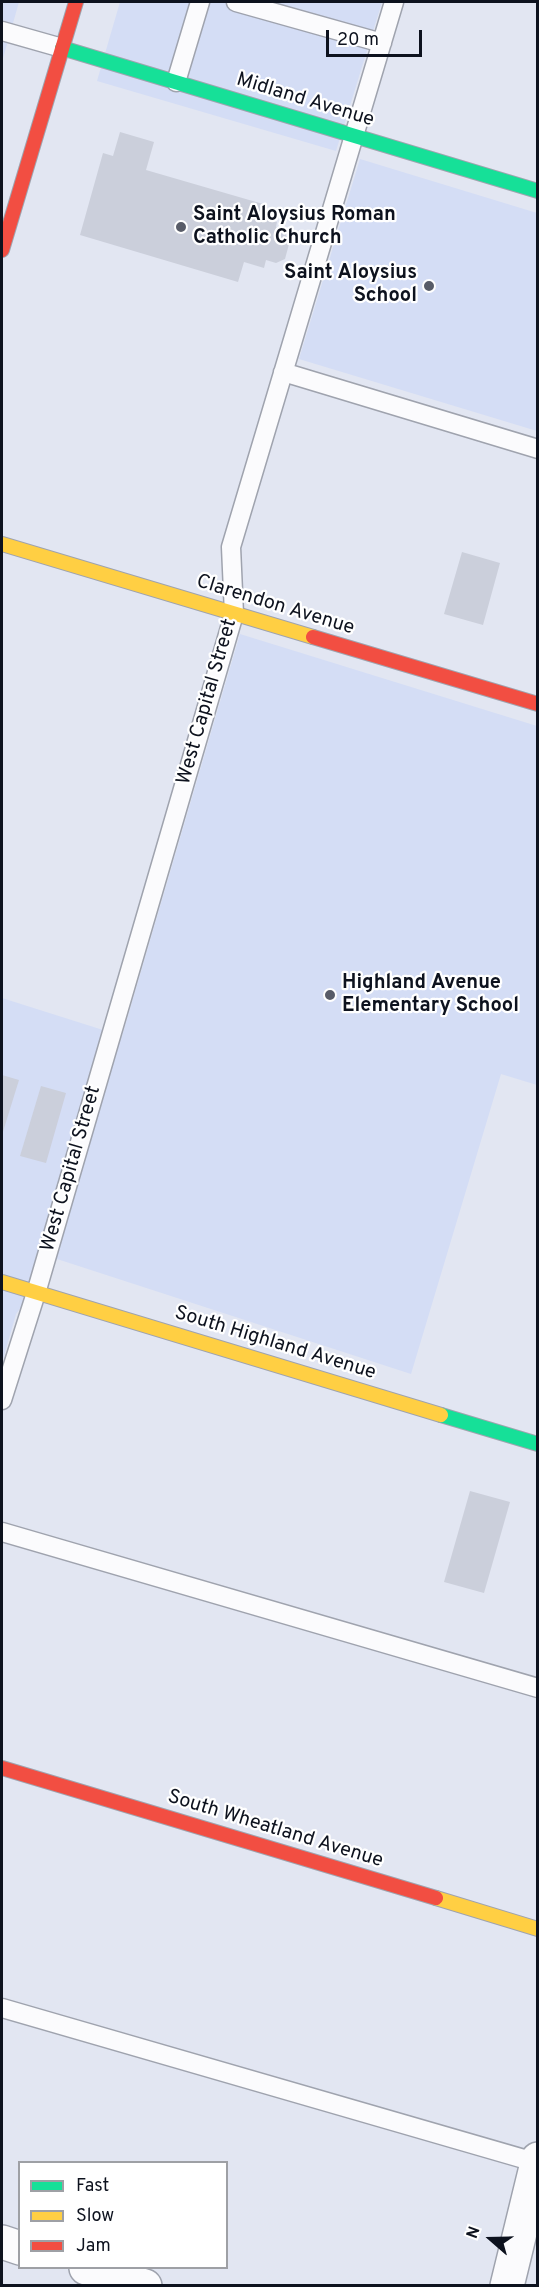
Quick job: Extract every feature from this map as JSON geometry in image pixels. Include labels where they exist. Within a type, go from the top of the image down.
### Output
[{"type":"street","points":[[2,250],[76,2]]},
{"type":"street","name":"Midland Avenue","points":[[62,48],[537,191]]},
{"type":"street","name":"Clarendon Avenue","points":[[2,544],[537,704]]},
{"type":"street","name":"South Highland Avenue","points":[[2,1282],[537,1444]]},
{"type":"street","name":"South Wheatland Avenue","points":[[2,1768],[537,1929]]},
{"type":"street","points":[[507,2286],[537,2162]]},
{"type":"street","points":[[2,2242],[18,2247]]},
{"type":"street","points":[[89,2269],[145,2286]]},
{"type":"lane","points":[[176,82],[200,2]]},
{"type":"lane","points":[[236,2],[382,43]]},
{"type":"lane","name":"West Capital Street","points":[[2,1400],[36,1293],[234,614],[231,547],[394,2]]},
{"type":"lane","points":[[2,31],[62,48]]},
{"type":"lane","points":[[283,372],[537,449]]},
{"type":"lane","points":[[2,1532],[537,1688]]},
{"type":"lane","points":[[2,2008],[537,2162]]},
{"type":"shaded area","points":[[2,2],[19,2],[2,62]]},
{"type":"shaded area","points":[[120,2],[382,2],[336,151],[97,81]]},
{"type":"shaded area","name":"Saint Aloysius School","points":[[360,159],[537,213],[537,431],[299,359]]},
{"type":"shaded area","name":"Highland Avenue Elementary School","points":[[240,634],[537,726],[537,1085],[501,1074],[411,1374],[57,1259],[16,1314],[2,1363],[2,998],[122,1036]]},
{"type":"building","points":[[120,132],[154,142],[146,170],[263,204],[258,216],[277,222],[276,227],[287,237],[289,244],[285,259],[276,263],[266,260],[264,268],[244,262],[238,282],[80,235],[103,153],[113,156]]},
{"type":"building","points":[[462,552],[500,563],[483,625],[444,614]]},
{"type":"building","points":[[2,1075],[19,1080],[2,1135]]},
{"type":"building","points":[[41,1086],[66,1093],[46,1163],[20,1156]]},
{"type":"building","points":[[470,1491],[510,1502],[484,1593],[444,1582]]},
{"type":"traffic: fast","points":[[62,48],[538,191]]},
{"type":"traffic: fast","points":[[441,1415],[538,1444]]},
{"type":"traffic: slow","points":[[2,544],[313,637]]},
{"type":"traffic: slow","points":[[2,1282],[441,1415]]},
{"type":"traffic: slow","points":[[436,1898],[538,1929]]},
{"type":"traffic: jam","points":[[2,250],[76,2]]},
{"type":"traffic: jam","points":[[313,637],[538,704]]},
{"type":"traffic: jam","points":[[2,1768],[436,1898]]},
{"type":"place","name":"Saint Aloysius Roman Catholic Church","points":[[181,227]]},
{"type":"place","name":"Saint Aloysius School","points":[[429,286]]},
{"type":"place","name":"Highland Avenue Elementary School","points":[[330,995]]}]
